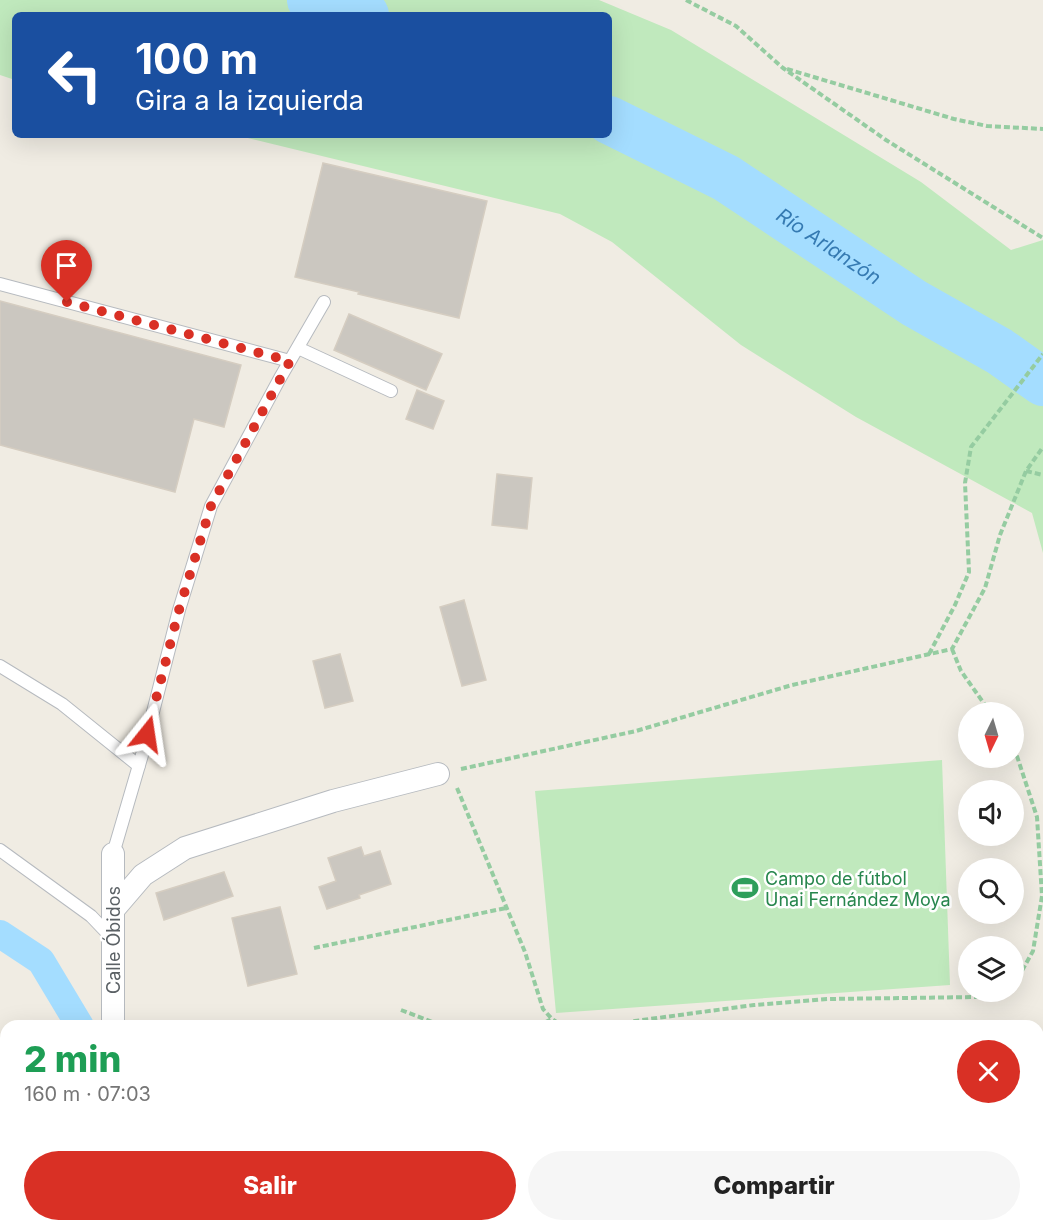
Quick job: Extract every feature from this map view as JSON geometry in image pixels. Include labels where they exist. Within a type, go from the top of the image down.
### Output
[{"type":"street","points":[[113,910],[143,875],[185,848],[333,801],[444,772]]},
{"type":"street","name":"Calle Óbidos","points":[[113,854],[113,1020]]},
{"type":"lane","points":[[0,284],[290,361]]},
{"type":"lane","points":[[113,854],[139,766],[179,610],[211,506],[324,302]]},
{"type":"lane","points":[[298,348],[391,391]]},
{"type":"lane","points":[[0,666],[62,704],[139,766]]},
{"type":"lane","points":[[0,850],[91,916],[113,940]]},
{"type":"path","points":[[686,0],[736,26],[783,68],[886,140],[1043,238]]},
{"type":"path","points":[[783,68],[987,126],[1043,129]]},
{"type":"path","points":[[929,655],[969,572],[964,483],[971,447],[1043,354]]},
{"type":"path","points":[[552,1019],[543,1009],[525,952],[444,772],[636,731],[792,685],[952,649],[985,588],[1000,535],[1026,471],[1043,447]]},
{"type":"path","points":[[1026,471],[1043,475]]},
{"type":"path","points":[[952,649],[961,671],[983,702]]},
{"type":"path","points":[[1021,768],[1037,817],[1042,896],[1033,951],[1024,967]]},
{"type":"path","points":[[314,948],[506,908]]},
{"type":"path","points":[[642,1020],[754,1005],[827,999],[958,997]]},
{"type":"path","points":[[400,1010],[427,1020]]},
{"type":"green space","points":[[0,0],[599,0],[671,30],[921,182],[1011,250],[1043,240],[1043,553],[1032,513],[856,417],[741,345],[612,242],[560,214],[247,138],[612,138],[612,12],[12,12],[12,79],[0,75]]},
{"type":"green space","name":"Campo de fútbol Unai Fernández Moya","points":[[942,760],[950,985],[556,1013],[535,791]]},
{"type":"building","points":[[323,163],[487,201],[459,318],[295,277]]},
{"type":"building","points":[[0,301],[241,365],[224,427],[194,419],[175,492],[0,445]]},
{"type":"building","points":[[349,314],[442,354],[426,390],[334,350]]},
{"type":"building","points":[[417,390],[444,401],[433,429],[406,419]]},
{"type":"building","points":[[497,474],[532,478],[527,529],[492,525]]},
{"type":"building","points":[[464,600],[486,680],[462,686],[440,607]]},
{"type":"building","points":[[340,654],[353,701],[325,708],[313,661]]},
{"type":"building","points":[[361,847],[364,856],[380,851],[391,884],[327,909],[319,887],[336,881],[328,858]]},
{"type":"building","points":[[224,872],[233,896],[164,920],[156,893]]},
{"type":"building","points":[[280,907],[297,974],[248,986],[232,918]]},
{"type":"waterway","name":"Río Arlanzón","points":[[311,0],[354,12]]},
{"type":"waterway","name":"Río Arlanzón","points":[[612,121],[726,178],[914,303],[999,351],[1043,382]]},
{"type":"waterway","points":[[0,934],[41,961],[76,1020]]},
{"type":"place","name":"Campo de fútbol Unai Fernández Moya","points":[[745,888]]},
{"type":"route","points":[[67,302],[290,361],[211,506],[179,610],[147,734]]}]
